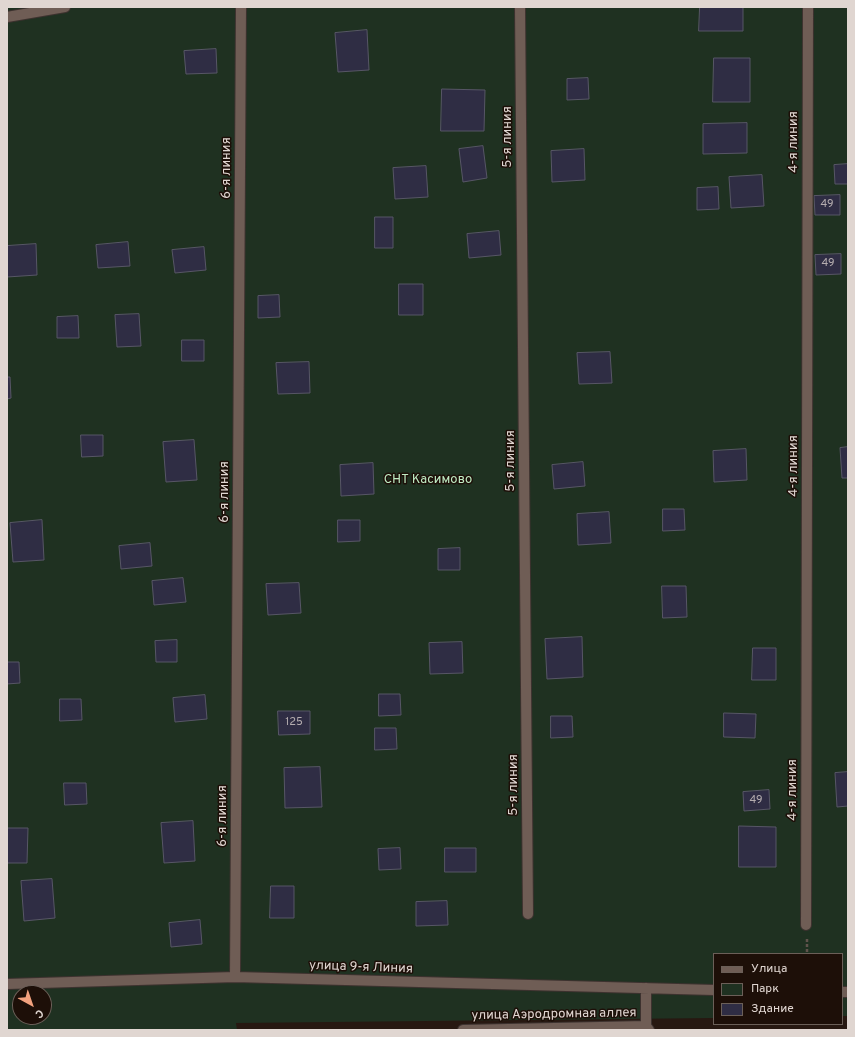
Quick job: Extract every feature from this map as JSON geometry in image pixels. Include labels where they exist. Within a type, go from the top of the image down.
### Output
[{"type":"street","points":[[7,18],[64,7]]},
{"type":"street","name":"6-я линия","points":[[235,977],[241,7]]},
{"type":"street","name":"5-я линия","points":[[520,7],[528,914]]},
{"type":"street","name":"4-я линия","points":[[806,924],[808,7]]},
{"type":"street","name":"улица 9-я Линия","points":[[7,984],[235,977],[713,990]]},
{"type":"street","points":[[646,988],[647,1028]]},
{"type":"street","name":"улица Аэродромная аллея","points":[[463,1030],[647,1028]]},
{"type":"green space","name":"СНТ Касимово","points":[[7,7],[848,7],[848,1016],[843,1016],[843,953],[713,953],[713,1018],[236,1023],[237,1030],[7,1030]]},
{"type":"building","points":[[700,7],[743,7],[743,31],[699,31]]},
{"type":"building","points":[[367,30],[369,70],[338,72],[335,33]]},
{"type":"building","points":[[216,49],[217,73],[186,74],[184,51]]},
{"type":"building","points":[[714,58],[750,58],[750,102],[713,102]]},
{"type":"building","points":[[588,78],[589,99],[567,100],[567,79]]},
{"type":"building","points":[[442,89],[485,90],[484,131],[441,131]]},
{"type":"building","points":[[747,123],[747,153],[703,154],[703,124]]},
{"type":"building","points":[[483,146],[487,178],[463,182],[459,149]]},
{"type":"building","points":[[584,149],[585,180],[552,182],[551,151]]},
{"type":"building","points":[[848,164],[848,184],[835,184],[834,165]]},
{"type":"building","points":[[426,166],[428,197],[395,199],[393,168]]},
{"type":"building","points":[[762,175],[764,206],[731,208],[729,177]]},
{"type":"building","points":[[718,187],[719,209],[697,210],[697,188]]},
{"type":"building","points":[[840,195],[840,215],[815,215],[814,196]]},
{"type":"building","points":[[375,217],[393,217],[393,248],[375,248]]},
{"type":"building","points":[[499,231],[501,255],[469,258],[467,234]]},
{"type":"building","points":[[128,242],[130,266],[98,268],[96,245]]},
{"type":"building","points":[[36,244],[37,275],[7,277],[7,246]]},
{"type":"building","points":[[204,247],[206,270],[175,273],[172,250]]},
{"type":"building","points":[[841,254],[841,274],[816,275],[815,255]]},
{"type":"building","points":[[399,284],[423,284],[423,315],[399,315]]},
{"type":"building","points":[[279,295],[280,317],[258,318],[258,296]]},
{"type":"building","points":[[139,314],[141,346],[117,347],[115,315]]},
{"type":"building","points":[[78,316],[79,338],[57,338],[57,317]]},
{"type":"building","points":[[182,340],[204,340],[204,361],[182,361]]},
{"type":"building","points":[[610,352],[612,383],[579,384],[577,353]]},
{"type":"building","points":[[309,362],[310,393],[278,394],[276,363]]},
{"type":"building","points":[[7,377],[10,377],[11,398],[7,399]]},
{"type":"building","points":[[81,435],[103,435],[103,456],[82,457]]},
{"type":"building","points":[[194,440],[197,480],[166,482],[163,442]]},
{"type":"building","points":[[848,447],[848,478],[842,478],[840,448]]},
{"type":"building","points":[[746,449],[747,480],[714,482],[713,451]]},
{"type":"building","points":[[583,462],[585,486],[554,489],[552,465]]},
{"type":"building","points":[[373,463],[374,494],[341,496],[340,465]]},
{"type":"building","points":[[663,509],[684,509],[685,530],[663,531]]},
{"type":"building","points":[[609,512],[611,543],[578,545],[577,514]]},
{"type":"building","points":[[42,520],[44,560],[13,562],[10,523]]},
{"type":"building","points":[[338,520],[360,520],[360,541],[338,542]]},
{"type":"building","points":[[150,543],[152,566],[121,569],[119,546]]},
{"type":"building","points":[[460,548],[460,570],[438,570],[438,549]]},
{"type":"building","points":[[183,578],[186,602],[154,605],[152,581]]},
{"type":"building","points":[[299,583],[301,613],[268,615],[266,584]]},
{"type":"building","points":[[662,586],[686,586],[687,617],[663,618]]},
{"type":"building","points":[[582,637],[583,677],[547,679],[545,639]]},
{"type":"building","points":[[177,640],[177,662],[156,662],[155,641]]},
{"type":"building","points":[[462,642],[463,673],[430,674],[429,643]]},
{"type":"building","points":[[753,648],[776,648],[776,680],[752,680]]},
{"type":"building","points":[[7,662],[19,662],[20,683],[7,684]]},
{"type":"building","points":[[379,694],[400,694],[401,715],[379,716]]},
{"type":"building","points":[[205,695],[207,719],[175,722],[173,698]]},
{"type":"building","points":[[60,699],[81,699],[82,720],[60,721]]},
{"type":"building","points":[[278,711],[310,711],[310,734],[279,735]]},
{"type":"building","points":[[724,713],[756,714],[755,738],[724,737]]},
{"type":"building","points":[[551,716],[572,716],[573,737],[551,738]]},
{"type":"building","points":[[375,728],[396,728],[397,749],[375,750]]},
{"type":"building","points":[[320,767],[322,807],[285,808],[284,768]]},
{"type":"building","points":[[848,772],[848,806],[837,807],[835,773]]},
{"type":"building","points":[[64,783],[86,783],[87,804],[65,805]]},
{"type":"building","points":[[769,790],[770,809],[744,811],[743,792]]},
{"type":"building","points":[[193,821],[195,861],[164,863],[161,823]]},
{"type":"building","points":[[739,826],[776,827],[776,867],[739,867]]},
{"type":"building","points":[[7,828],[28,828],[27,863],[7,863]]},
{"type":"building","points":[[400,848],[401,869],[379,870],[378,849]]},
{"type":"building","points":[[445,848],[476,848],[476,872],[445,872]]},
{"type":"building","points":[[52,879],[55,918],[24,921],[21,881]]},
{"type":"building","points":[[271,886],[294,886],[294,918],[270,918]]},
{"type":"building","points":[[447,901],[448,925],[416,926],[416,902]]},
{"type":"building","points":[[200,920],[202,944],[171,947],[169,923]]}]
